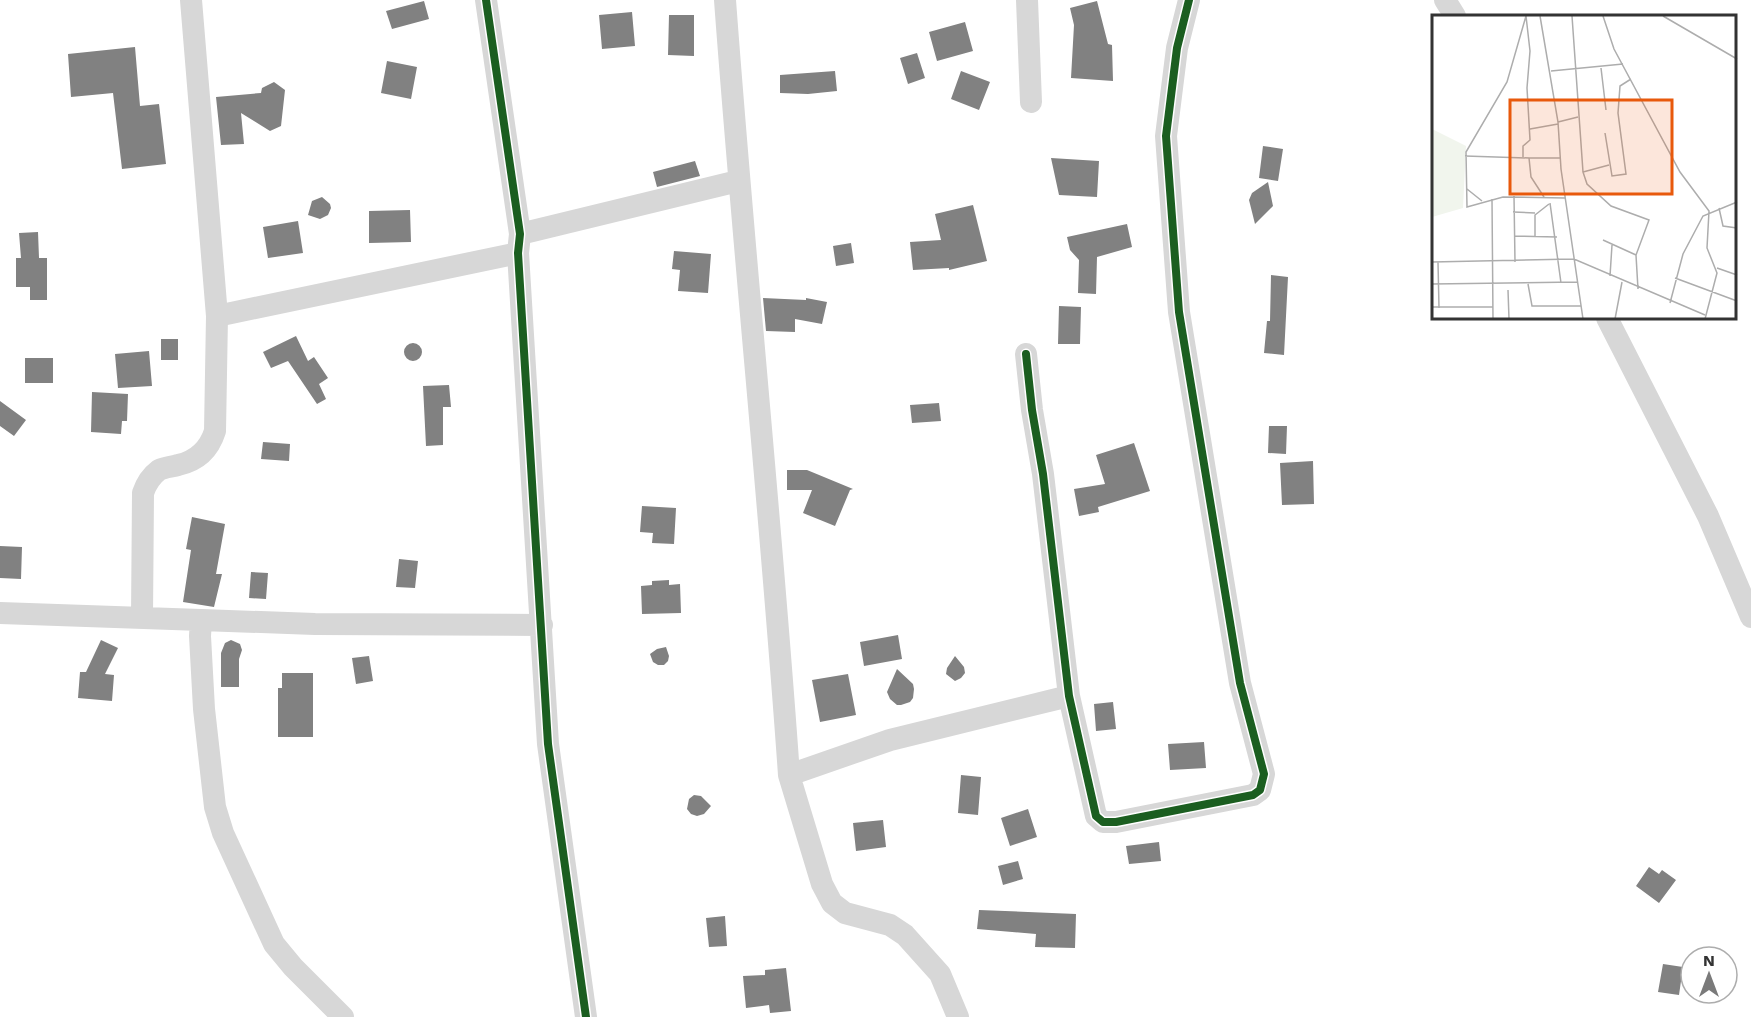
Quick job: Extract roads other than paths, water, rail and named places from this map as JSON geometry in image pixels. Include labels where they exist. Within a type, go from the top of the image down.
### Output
[{"type":"street","points":[[142,617],[143,494],[146,484],[161,469],[190,462],[202,454],[212,441],[215,431],[216,316],[191,0]]},
{"type":"street","points":[[486,0],[519,243],[548,744],[586,1017]]},
{"type":"street","points":[[725,0],[738,181],[776,598],[789,775],[822,884],[832,903],[845,913],[890,925],[904,935],[940,974],[958,1017]]},
{"type":"street","points":[[1027,0],[1031,102]]},
{"type":"street","points":[[1026,354],[1032,410],[1045,485],[1069,696],[1096,816],[1103,822],[1116,822],[1253,795],[1260,790],[1264,774],[1240,683],[1179,312],[1166,135],[1178,48],[1189,0]]},
{"type":"street","points":[[1444,0],[1454,15]]},
{"type":"street","points":[[216,316],[519,243],[738,181]]},
{"type":"street","points":[[1608,320],[1708,516],[1751,617]]},
{"type":"street","points":[[0,613],[315,624],[542,625]]},
{"type":"street","points":[[201,620],[200,646],[214,807],[223,833],[274,944],[293,967],[343,1017]]},
{"type":"street","points":[[789,775],[890,740],[1069,696]]}]
